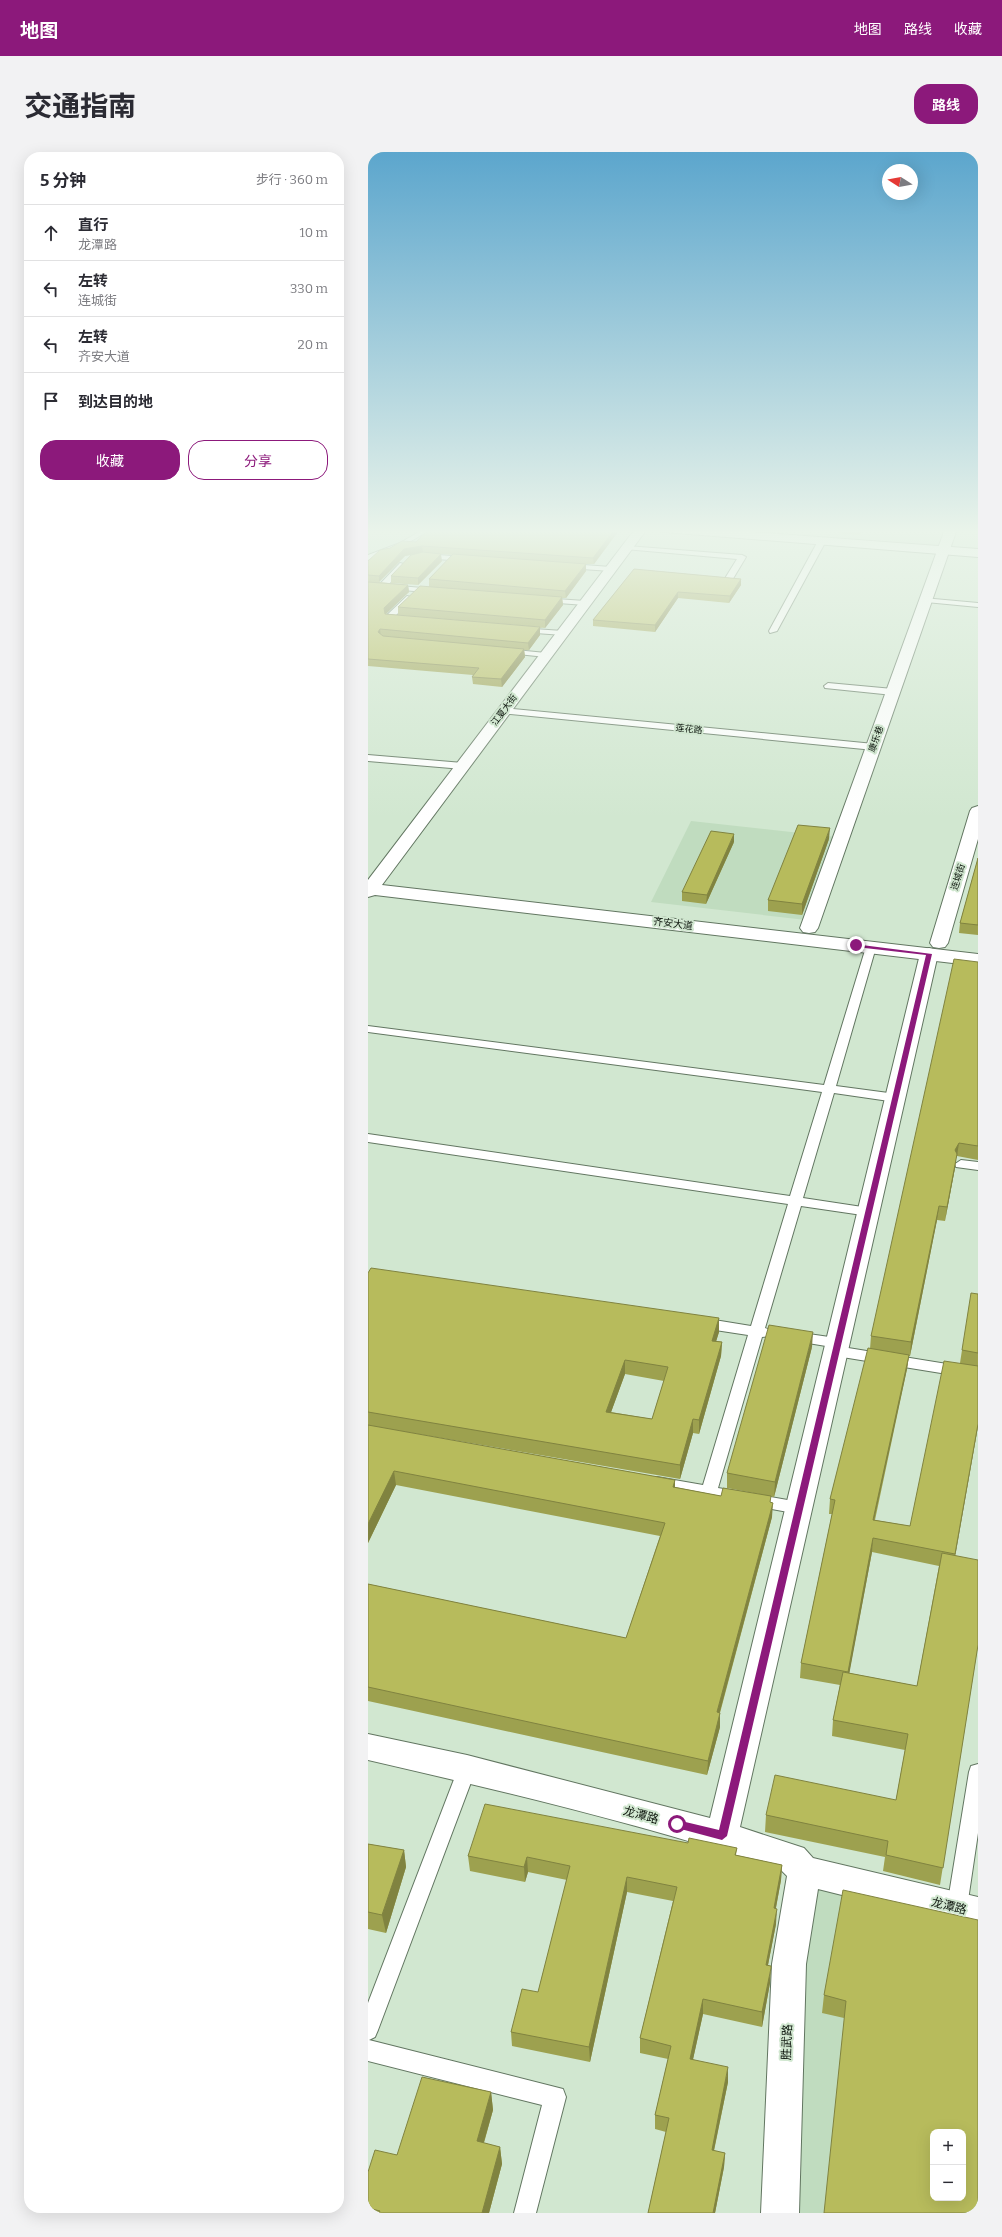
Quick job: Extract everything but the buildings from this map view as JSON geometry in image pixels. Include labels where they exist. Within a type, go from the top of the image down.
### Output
[{"type":"street","name":"江夏大街","points":[[370,885],[463,766],[569,625]]},
{"type":"street","name":"康乐巷","points":[[808,928],[917,625]]},
{"type":"street","name":"连城街","points":[[722,1836],[896,1098],[934,948],[978,811]]},
{"type":"street","name":"齐安大道","points":[[370,885],[808,928],[934,948],[978,960]]},
{"type":"street","name":"齐安大道","points":[[370,885],[871,947],[978,947]]},
{"type":"street","name":"龙潭路","points":[[368,1747],[467,1769],[722,1836],[792,1859],[804,1871],[967,1910]]},
{"type":"street","name":"胜武路","points":[[780,2213],[789,1964],[804,1871]]},
{"type":"lane","points":[[773,631],[776,625]]},
{"type":"lane","points":[[515,629],[563,633]]},
{"type":"lane","points":[[500,650],[546,655]]},
{"type":"lane","points":[[828,686],[893,692]]},
{"type":"lane","name":"莲花路","points":[[504,711],[874,747]]},
{"type":"lane","points":[[368,758],[463,766]]},
{"type":"lane","points":[[709,1492],[871,947]]},
{"type":"lane","points":[[368,1029],[896,1098]]},
{"type":"lane","points":[[368,1138],[869,1212]]},
{"type":"lane","points":[[961,1164],[978,1166]]},
{"type":"lane","points":[[690,1322],[757,1331],[978,1374]]},
{"type":"lane","points":[[639,1480],[799,1508]]},
{"type":"lane","points":[[368,2030],[467,1769]]},
{"type":"lane","points":[[967,1910],[978,1772]]},
{"type":"lane","points":[[368,2050],[555,2096],[524,2213]]},
{"type":"shaded area","points":[[691,821],[836,837],[806,920],[651,902]]},
{"type":"shaded area","points":[[814,1887],[978,1922],[978,2213],[794,2213],[807,1942]]},
{"type":"route","points":[[677,1824],[722,1836],[930,954],[856,945]]}]
